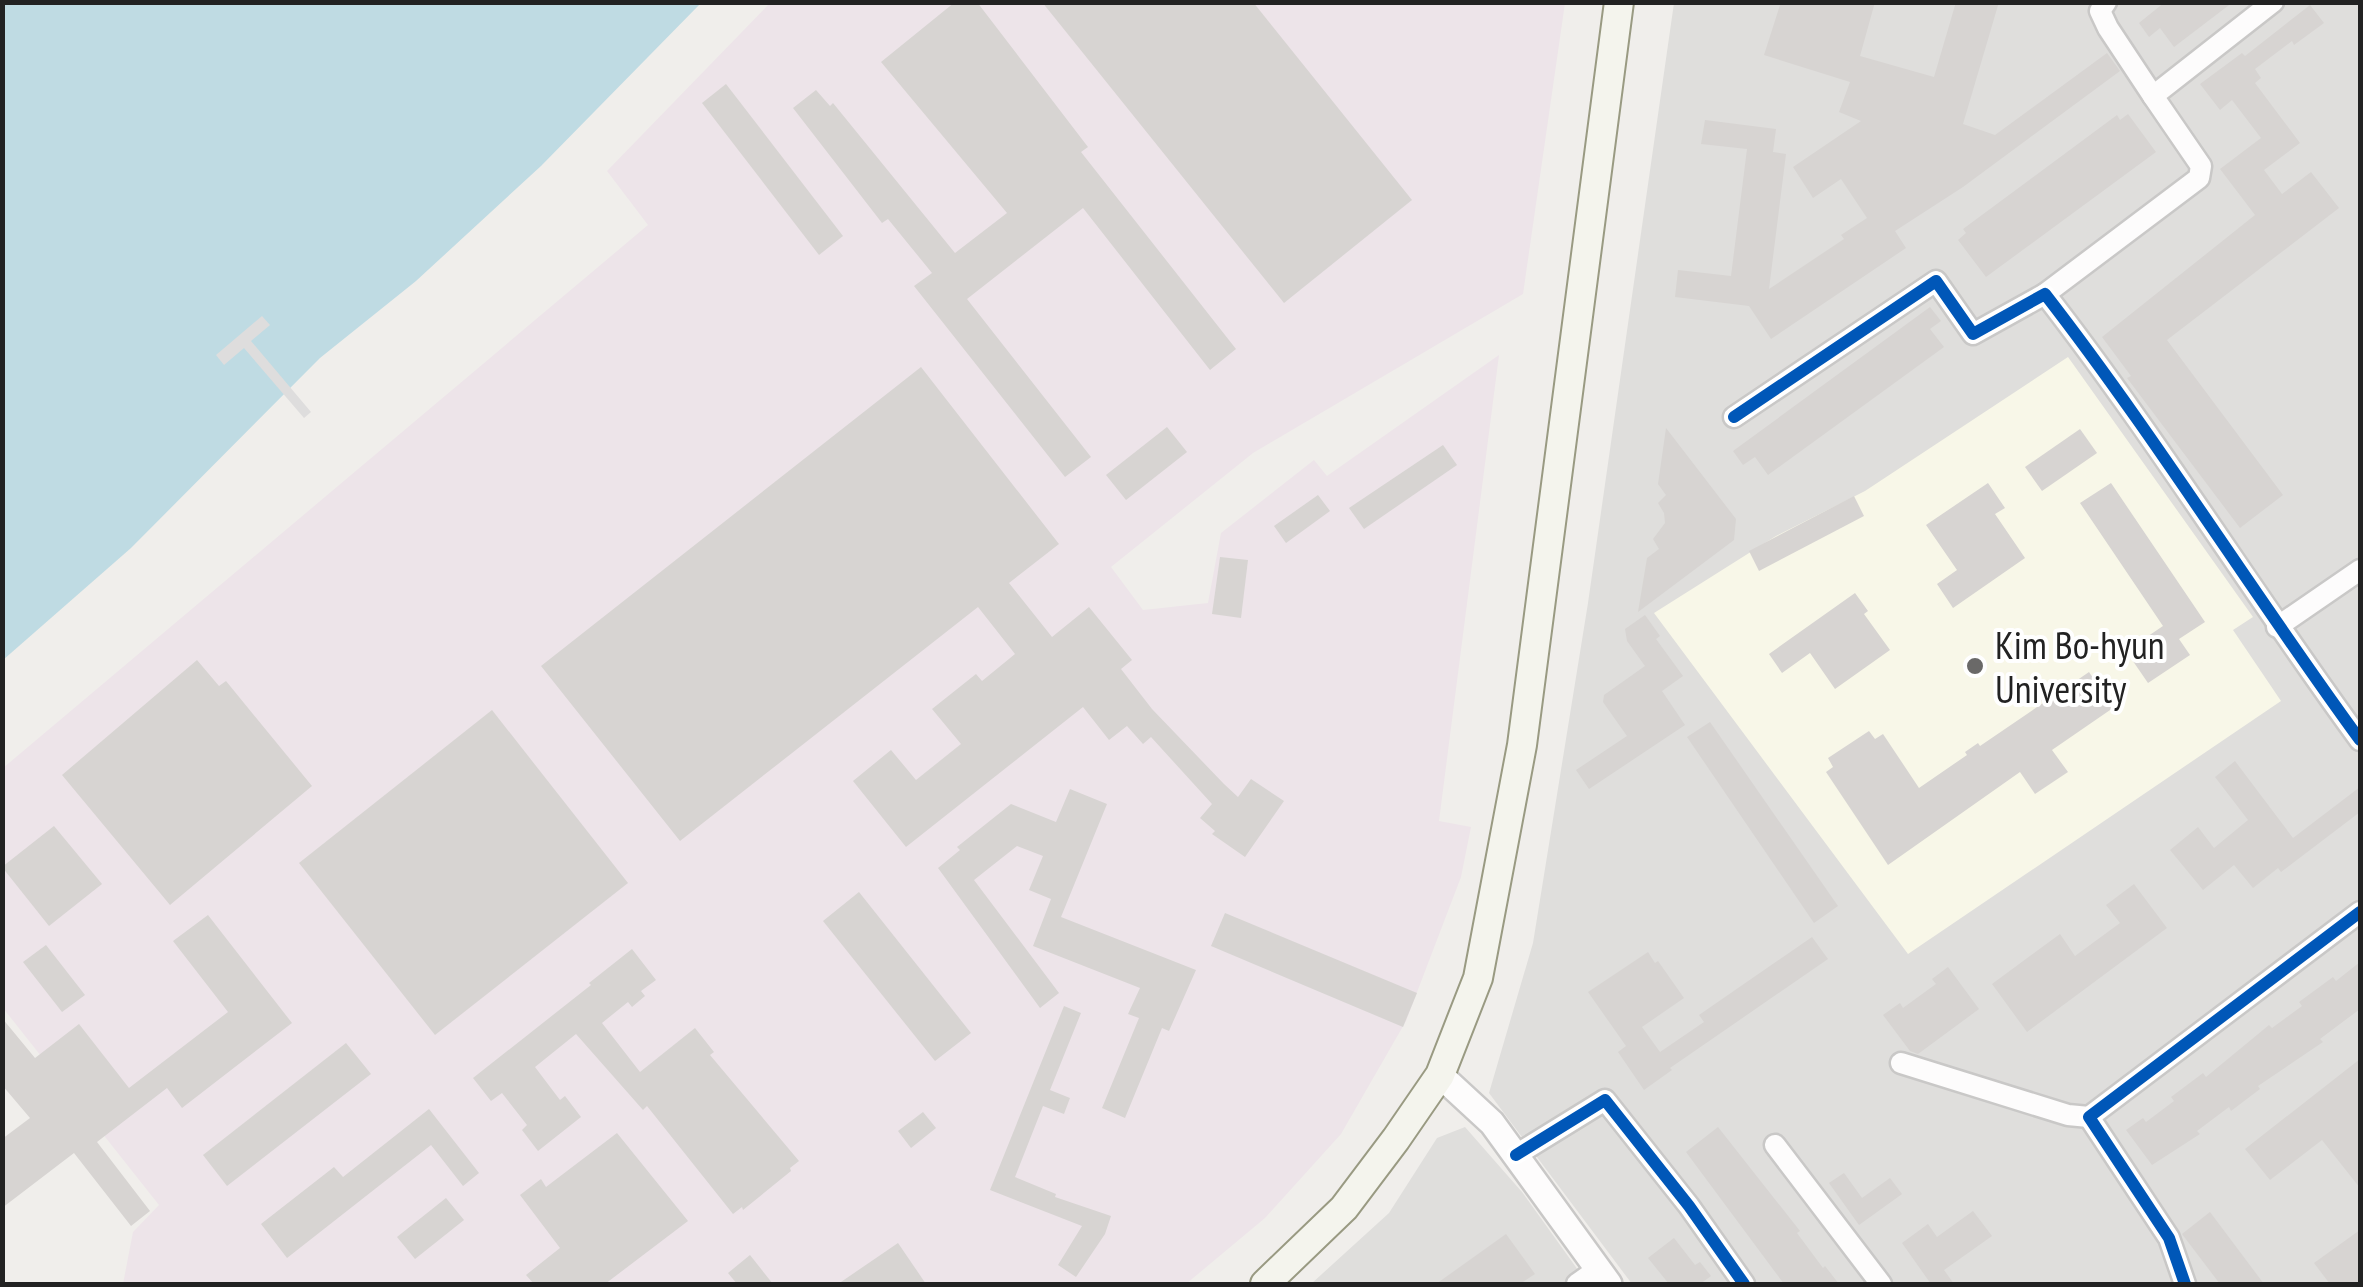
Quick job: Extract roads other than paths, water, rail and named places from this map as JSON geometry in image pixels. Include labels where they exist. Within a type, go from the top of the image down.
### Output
[{"type":"main road","points":[[1265,1284],[1344,1208],[1440,1075],[1478,978],[1522,745],[1619,2]]},
{"type":"street","points":[[1734,417],[1936,282],[1973,334],[2045,294],[2199,178],[2201,166],[2108,28],[2100,11],[2106,2]]},
{"type":"street","points":[[2153,96],[2273,2]]},
{"type":"street","points":[[2045,294],[2360,740]]},
{"type":"street","points":[[2277,626],[2360,570]]},
{"type":"street","points":[[1902,1063],[2068,1115],[2089,1117],[2360,912]]},
{"type":"street","points":[[1440,1075],[1492,1123],[1604,1277],[1577,1284]]},
{"type":"street","points":[[1516,1156],[1605,1100],[1690,1206],[1744,1284]]},
{"type":"street","points":[[2089,1117],[2169,1238],[2185,1284]]},
{"type":"street","points":[[1775,1145],[1881,1284]]},
{"type":"water","points":[[3,3],[701,3],[541,166],[416,281],[320,358],[131,548],[3,660]]},
{"type":"place","name":"Kim Bo-hyun University","points":[[1975,666]]}]
